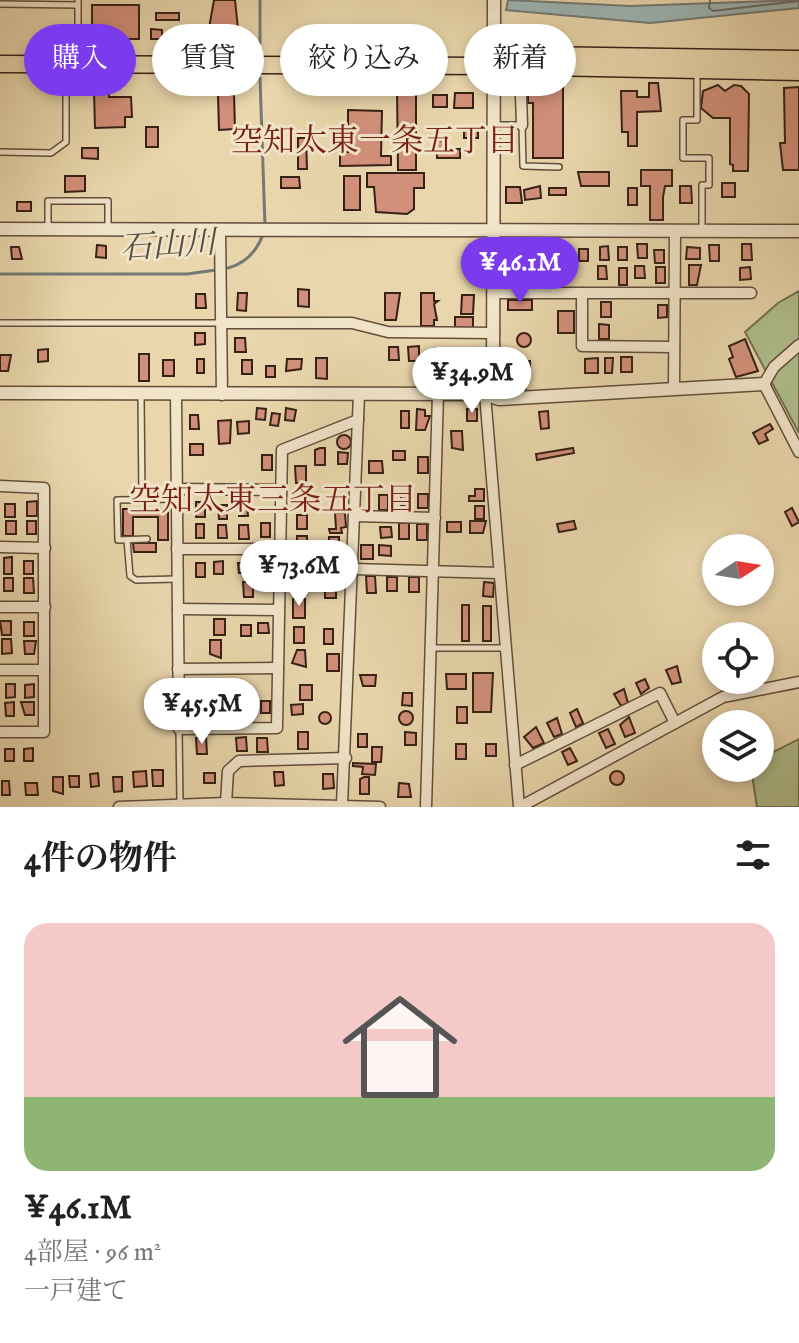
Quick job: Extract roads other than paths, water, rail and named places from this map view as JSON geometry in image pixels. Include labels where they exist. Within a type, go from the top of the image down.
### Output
[{"type":"highway","points":[[0,54],[464,60]]},
{"type":"highway","points":[[576,60],[799,59]]},
{"type":"highway","points":[[136,63],[464,60]]},
{"type":"highway","points":[[0,64],[24,64]]},
{"type":"highway","points":[[576,67],[799,72]]},
{"type":"street","points":[[494,0],[494,24]]},
{"type":"street","points":[[494,96],[495,293],[489,394],[503,648],[520,807],[723,697],[799,682]]},
{"type":"street","points":[[521,96],[522,125]]},
{"type":"street","points":[[0,229],[799,231]]},
{"type":"street","points":[[220,230],[222,395]]},
{"type":"street","points":[[674,388],[675,231]]},
{"type":"street","points":[[495,293],[751,293]]},
{"type":"street","points":[[582,293],[582,346],[674,347]]},
{"type":"street","points":[[221,323],[352,323],[388,332],[494,333]]},
{"type":"street","points":[[764,384],[774,367],[799,345]]},
{"type":"street","points":[[0,393],[489,394],[499,399],[764,384]]},
{"type":"street","points":[[764,384],[799,452]]},
{"type":"street","points":[[176,394],[179,729],[277,728],[282,450],[358,420]]},
{"type":"street","points":[[342,805],[359,394]]},
{"type":"street","points":[[426,807],[438,394]]},
{"type":"street","points":[[0,486],[44,488],[45,548],[44,732],[0,732]]},
{"type":"street","points":[[177,494],[279,490]]},
{"type":"street","points":[[354,516],[435,518]]},
{"type":"street","points":[[0,547],[45,548]]},
{"type":"street","points":[[177,549],[278,549]]},
{"type":"street","points":[[353,569],[499,573]]},
{"type":"street","points":[[0,607],[45,607]]},
{"type":"street","points":[[178,609],[278,610]]},
{"type":"street","points":[[178,669],[278,668]]},
{"type":"street","points":[[0,670],[44,670]]},
{"type":"street","points":[[515,765],[660,693],[675,723]]},
{"type":"street","points":[[226,803],[228,771],[239,761],[346,758]]},
{"type":"street","points":[[119,807],[226,803],[380,807]]},
{"type":"lane","points":[[0,4],[78,2],[78,24]]},
{"type":"lane","points":[[697,70],[697,120],[683,120],[683,158],[709,158],[709,185],[702,185],[702,231]]},
{"type":"lane","points":[[0,152],[51,153],[66,142],[66,96]]},
{"type":"lane","points":[[494,125],[522,125],[523,166],[559,167]]},
{"type":"lane","points":[[48,229],[48,201],[108,201],[108,229]]},
{"type":"lane","points":[[0,323],[221,323]]},
{"type":"lane","points":[[141,394],[142,500]]},
{"type":"lane","points":[[147,539],[118,540],[117,500],[142,500],[177,494]]},
{"type":"lane","points":[[127,540],[130,576],[136,580],[178,579]]},
{"type":"lane","points":[[429,648],[503,648]]},
{"type":"lane","points":[[179,729],[187,805]]},
{"type":"water","points":[[508,0],[630,6],[799,0],[799,8],[650,23],[506,10]]},
{"type":"waterway","name":"石山川","points":[[260,0],[260,24]]},
{"type":"waterway","name":"石山川","points":[[261,96],[265,226]]},
{"type":"waterway","name":"石山川","points":[[223,269],[237,265],[248,257],[263,234]]},
{"type":"waterway","name":"石山川","points":[[0,274],[187,274],[216,270]]},
{"type":"district","name":"空知太東一条五丁目","points":[[375,142]]},
{"type":"district","name":"空知太東三条五丁目","points":[[273,501]]}]
